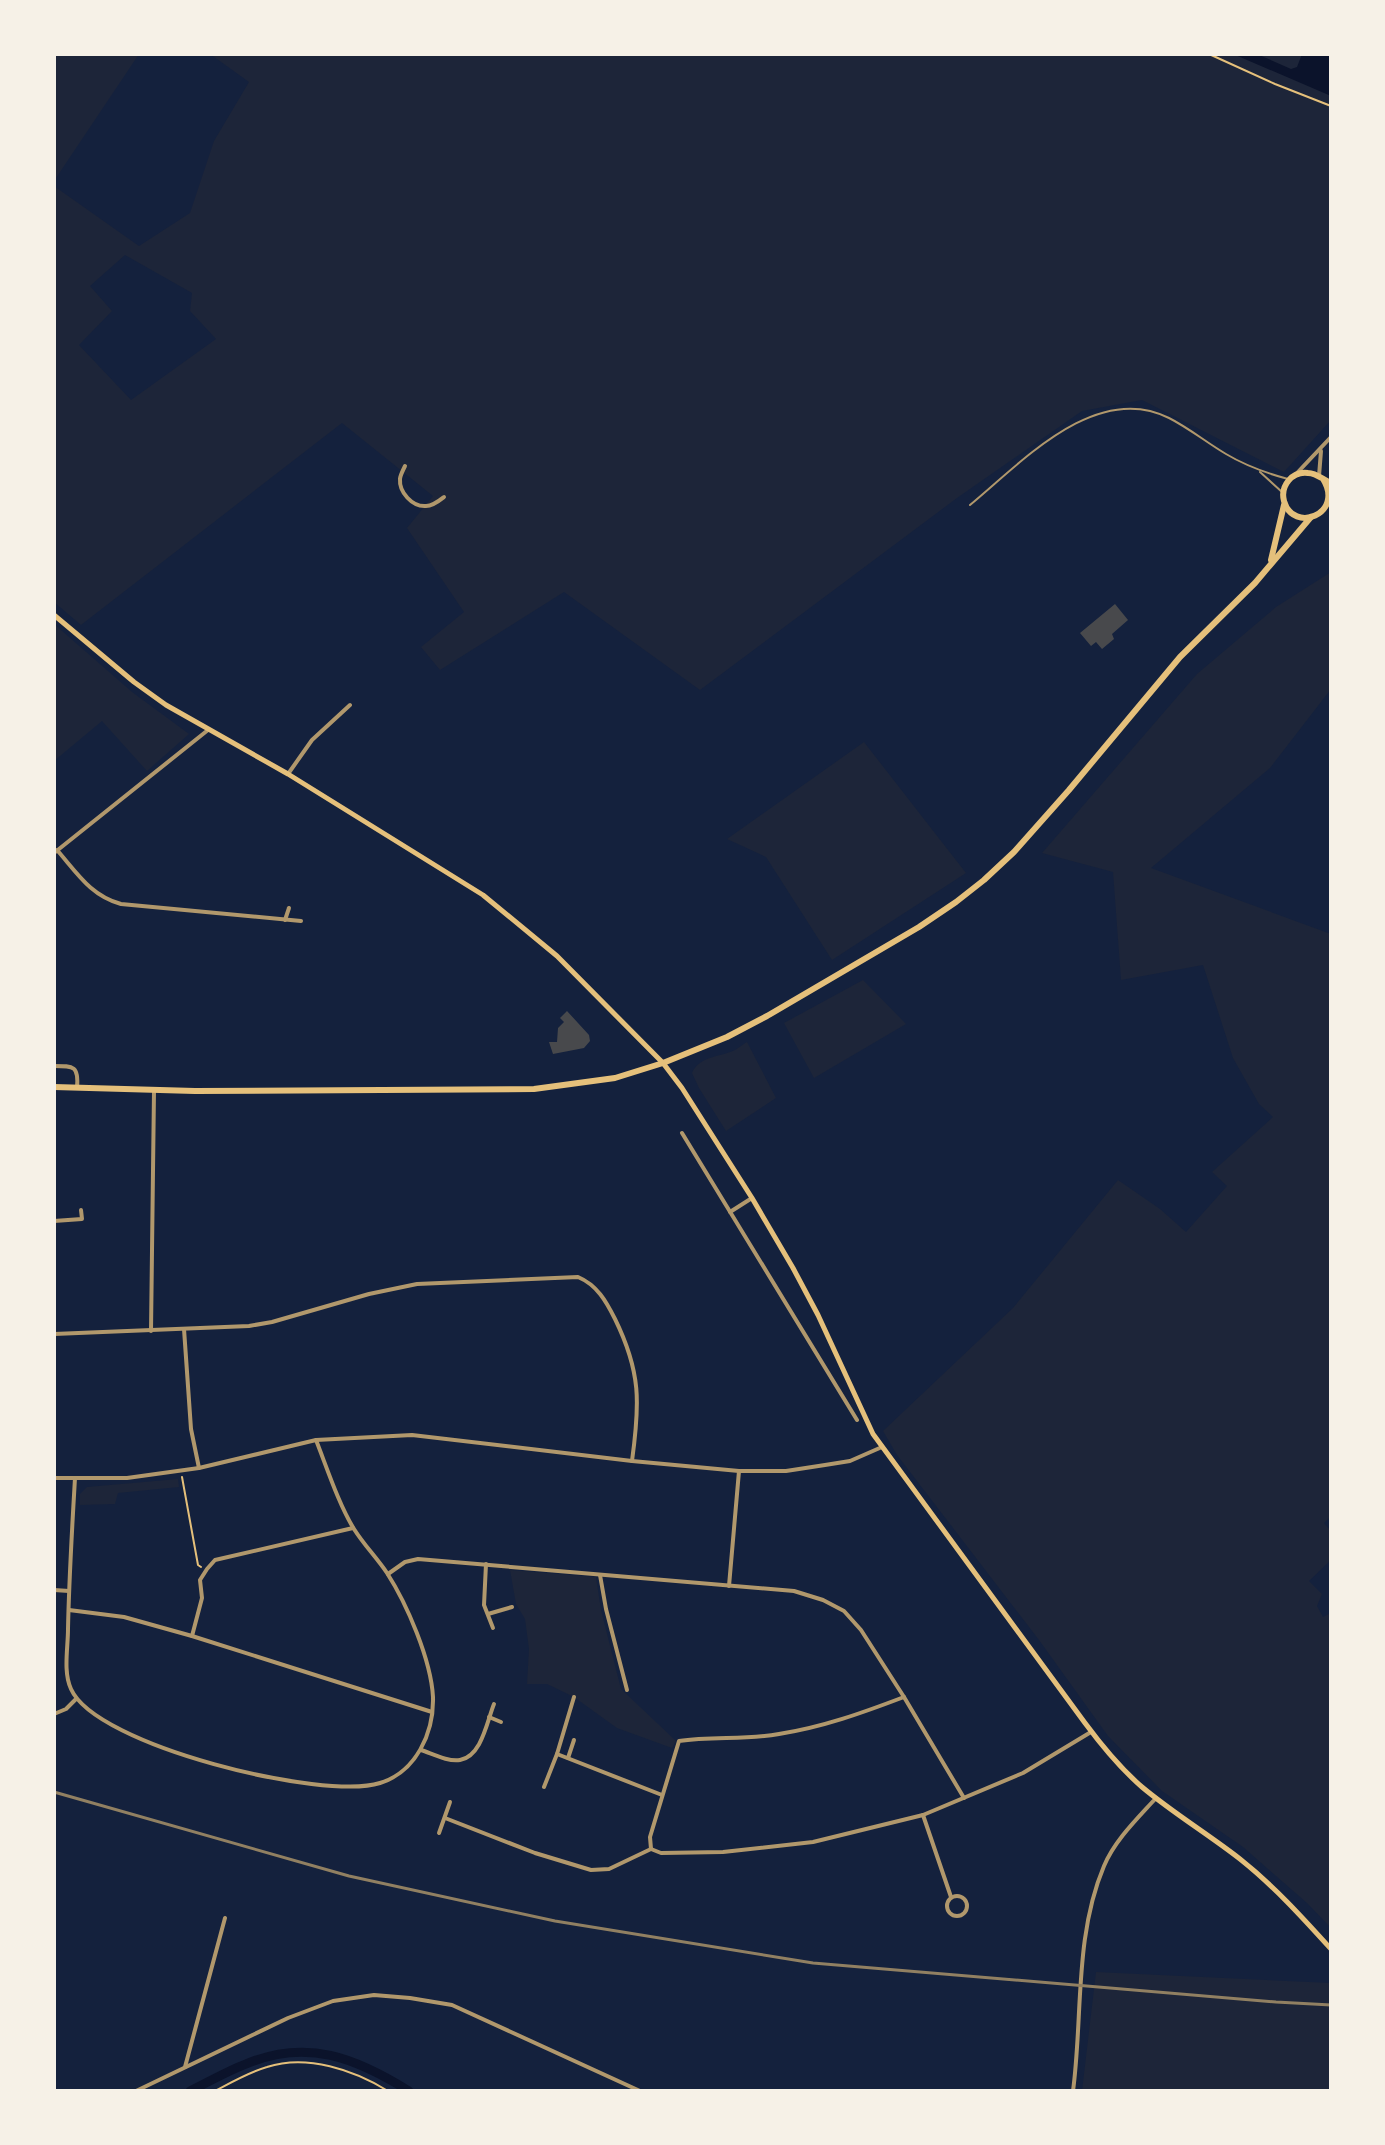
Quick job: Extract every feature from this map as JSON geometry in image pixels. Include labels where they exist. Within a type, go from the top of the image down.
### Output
[{"type":"main road","points":[[1270,563],[1285,504],[1283,492],[1292,477],[1306,472],[1331,483]]},
{"type":"main road","points":[[1285,504],[1294,515],[1303,518],[1320,513],[1329,505],[1329,491],[1321,478]]},
{"type":"main road","points":[[54,1087],[154,1091],[534,1089],[615,1078],[663,1063],[727,1037],[919,927],[984,880],[1014,852],[1069,790],[1180,657],[1255,583],[1311,517]]},
{"type":"main road","points":[[54,615],[166,705],[288,774],[483,895],[557,956],[663,1063],[752,1198],[800,1280],[873,1434],[1091,1732],[1121,1767],[1156,1798],[1265,1880],[1331,1949]]},
{"type":"street","points":[[1292,477],[1331,437]]},
{"type":"street","points":[[1321,449],[1321,478]]},
{"type":"street","points":[[405,466],[399,478],[402,491],[414,504],[425,507],[444,497]]},
{"type":"street","points":[[288,774],[312,740],[350,705]]},
{"type":"street","points":[[208,730],[56,852],[92,890],[121,904],[301,921]]},
{"type":"street","points":[[285,920],[289,908]]},
{"type":"street","points":[[54,1066],[68,1066],[76,1071],[77,1088]]},
{"type":"street","points":[[151,1331],[154,1091]]},
{"type":"street","points":[[682,1133],[857,1420]]},
{"type":"street","points":[[694,1151],[700,1147]]},
{"type":"street","points":[[730,1212],[752,1198]]},
{"type":"street","points":[[54,1221],[82,1219],[81,1210]]},
{"type":"street","points":[[54,1334],[249,1326],[417,1284],[578,1277],[596,1287],[628,1345],[637,1394],[632,1461]]},
{"type":"street","points":[[184,1329],[191,1429],[199,1468]]},
{"type":"street","points":[[54,1478],[127,1478],[181,1472],[316,1440],[412,1435],[739,1471],[786,1471],[850,1461],[882,1447]]},
{"type":"street","points":[[75,1478],[67,1670],[76,1699],[127,1733],[162,1749],[231,1769],[288,1780],[333,1786],[365,1786],[380,1783],[400,1772],[421,1750],[430,1726],[433,1695],[417,1632],[388,1574],[353,1528],[316,1440]]},
{"type":"street","points":[[729,1586],[739,1471]]},
{"type":"street","points":[[192,1636],[202,1598],[200,1580],[215,1560],[353,1528]]},
{"type":"street","points":[[388,1574],[405,1562],[418,1559],[794,1591],[823,1600],[844,1611],[861,1630],[964,1798]]},
{"type":"street","points":[[486,1564],[484,1594],[493,1628]]},
{"type":"street","points":[[600,1575],[627,1690]]},
{"type":"street","points":[[54,1590],[69,1591]]},
{"type":"street","points":[[487,1614],[512,1607]]},
{"type":"street","points":[[68,1610],[124,1617],[192,1636],[432,1712]]},
{"type":"street","points":[[544,1787],[574,1697]]},
{"type":"street","points":[[651,1849],[650,1837],[679,1741],[776,1735],[833,1723],[904,1697]]},
{"type":"street","points":[[54,1714],[66,1709],[76,1699]]},
{"type":"street","points":[[421,1750],[451,1759],[461,1760],[468,1756],[474,1752],[494,1704]]},
{"type":"street","points":[[489,1717],[501,1722]]},
{"type":"street","points":[[445,1818],[535,1853],[591,1870],[609,1869],[651,1849],[661,1853],[723,1852],[813,1842],[923,1815],[1023,1773],[1091,1732]]},
{"type":"street","points":[[568,1758],[574,1740]]},
{"type":"street","points":[[557,1754],[662,1795]]},
{"type":"street","points":[[1073,2091],[1078,2055],[1082,1963],[1092,1901],[1104,1864],[1121,1837],[1156,1798]]},
{"type":"street","points":[[439,1833],[450,1802]]},
{"type":"street","points":[[923,1815],[951,1897]]},
{"type":"street","points":[[958,1895],[964,1898],[967,1904],[961,1916],[951,1915],[947,1910],[951,1897],[958,1895]]},
{"type":"street","points":[[185,2067],[225,1918]]},
{"type":"street","points":[[136,2091],[296,2015],[333,2001],[374,1995],[452,2005],[640,2091]]},
{"type":"lane","points":[[970,505],[1040,447],[1071,426],[1112,409],[1145,409],[1169,418],[1257,470],[1283,492]]},
{"type":"lane","points":[[1257,470],[1292,477]]},
{"type":"path","points":[[1209,54],[1331,106]]},
{"type":"path","points":[[181,1472],[198,1565],[207,1569]]},
{"type":"path","points":[[215,2091],[246,2075],[286,2063],[325,2065],[370,2079],[388,2091]]},
{"type":"shaded area","points":[[54,54],[139,54],[54,181]]},
{"type":"shaded area","points":[[210,54],[1331,54],[1331,420],[1284,472],[1142,400],[1082,411],[957,498],[700,690],[564,592],[440,670],[421,647],[464,612],[407,528],[433,496],[342,423],[81,625],[54,602],[54,186],[139,246],[190,213],[214,141],[249,82]],"holes":[[[125,255],[192,293],[190,311],[216,339],[131,400],[79,345],[112,311],[90,286]]]},
{"type":"shaded area","points":[[1233,54],[1257,54],[1291,69],[1297,67],[1302,54],[1331,54],[1331,96]]},
{"type":"shaded area","points":[[1331,572],[1331,689],[1270,768],[1151,868],[1331,934],[1331,1516],[1324,1523],[1331,1531],[1331,1560],[1309,1581],[1322,1594],[1317,1606],[1323,1617],[1331,1613],[1331,1928],[1243,1847],[1162,1791],[1108,1736],[1039,1640],[897,1455],[883,1431],[1013,1308],[1118,1180],[1160,1209],[1186,1232],[1227,1186],[1212,1172],[1273,1117],[1259,1104],[1233,1058],[1203,965],[1121,980],[1113,872],[1042,853],[1197,674],[1276,607]]},
{"type":"shaded area","points":[[54,624],[132,692],[189,734],[147,771],[102,721],[54,761]]},
{"type":"shaded area","points":[[864,742],[966,873],[832,960],[766,857],[727,839]]},
{"type":"shaded area","points":[[863,980],[906,1024],[814,1078],[784,1023]]},
{"type":"shaded area","points":[[747,1042],[776,1098],[726,1131],[692,1073],[705,1060],[735,1050]]},
{"type":"shaded area","points":[[178,1479],[179,1487],[118,1493],[115,1504],[80,1505],[80,1494],[87,1487]]},
{"type":"shaded area","points":[[510,1570],[596,1577],[621,1689],[676,1741],[672,1748],[617,1728],[574,1697],[547,1684],[527,1684],[529,1649],[525,1619],[516,1604]]},
{"type":"shaded area","points":[[1096,1972],[1331,1983],[1331,2091],[1082,2091]]},
{"type":"building","points":[[1115,604],[1128,620],[1112,634],[1114,639],[1102,649],[1096,642],[1091,646],[1080,633]]},
{"type":"building","points":[[567,1011],[589,1035],[590,1041],[584,1048],[553,1054],[549,1042],[557,1042],[558,1028],[564,1022],[560,1018]]},
{"type":"waterway","points":[[190,2091],[268,2056],[310,2052],[350,2061],[409,2091]]},
{"type":"railway","points":[[54,1792],[349,1876],[555,1921],[813,1963],[1331,2005]]}]
